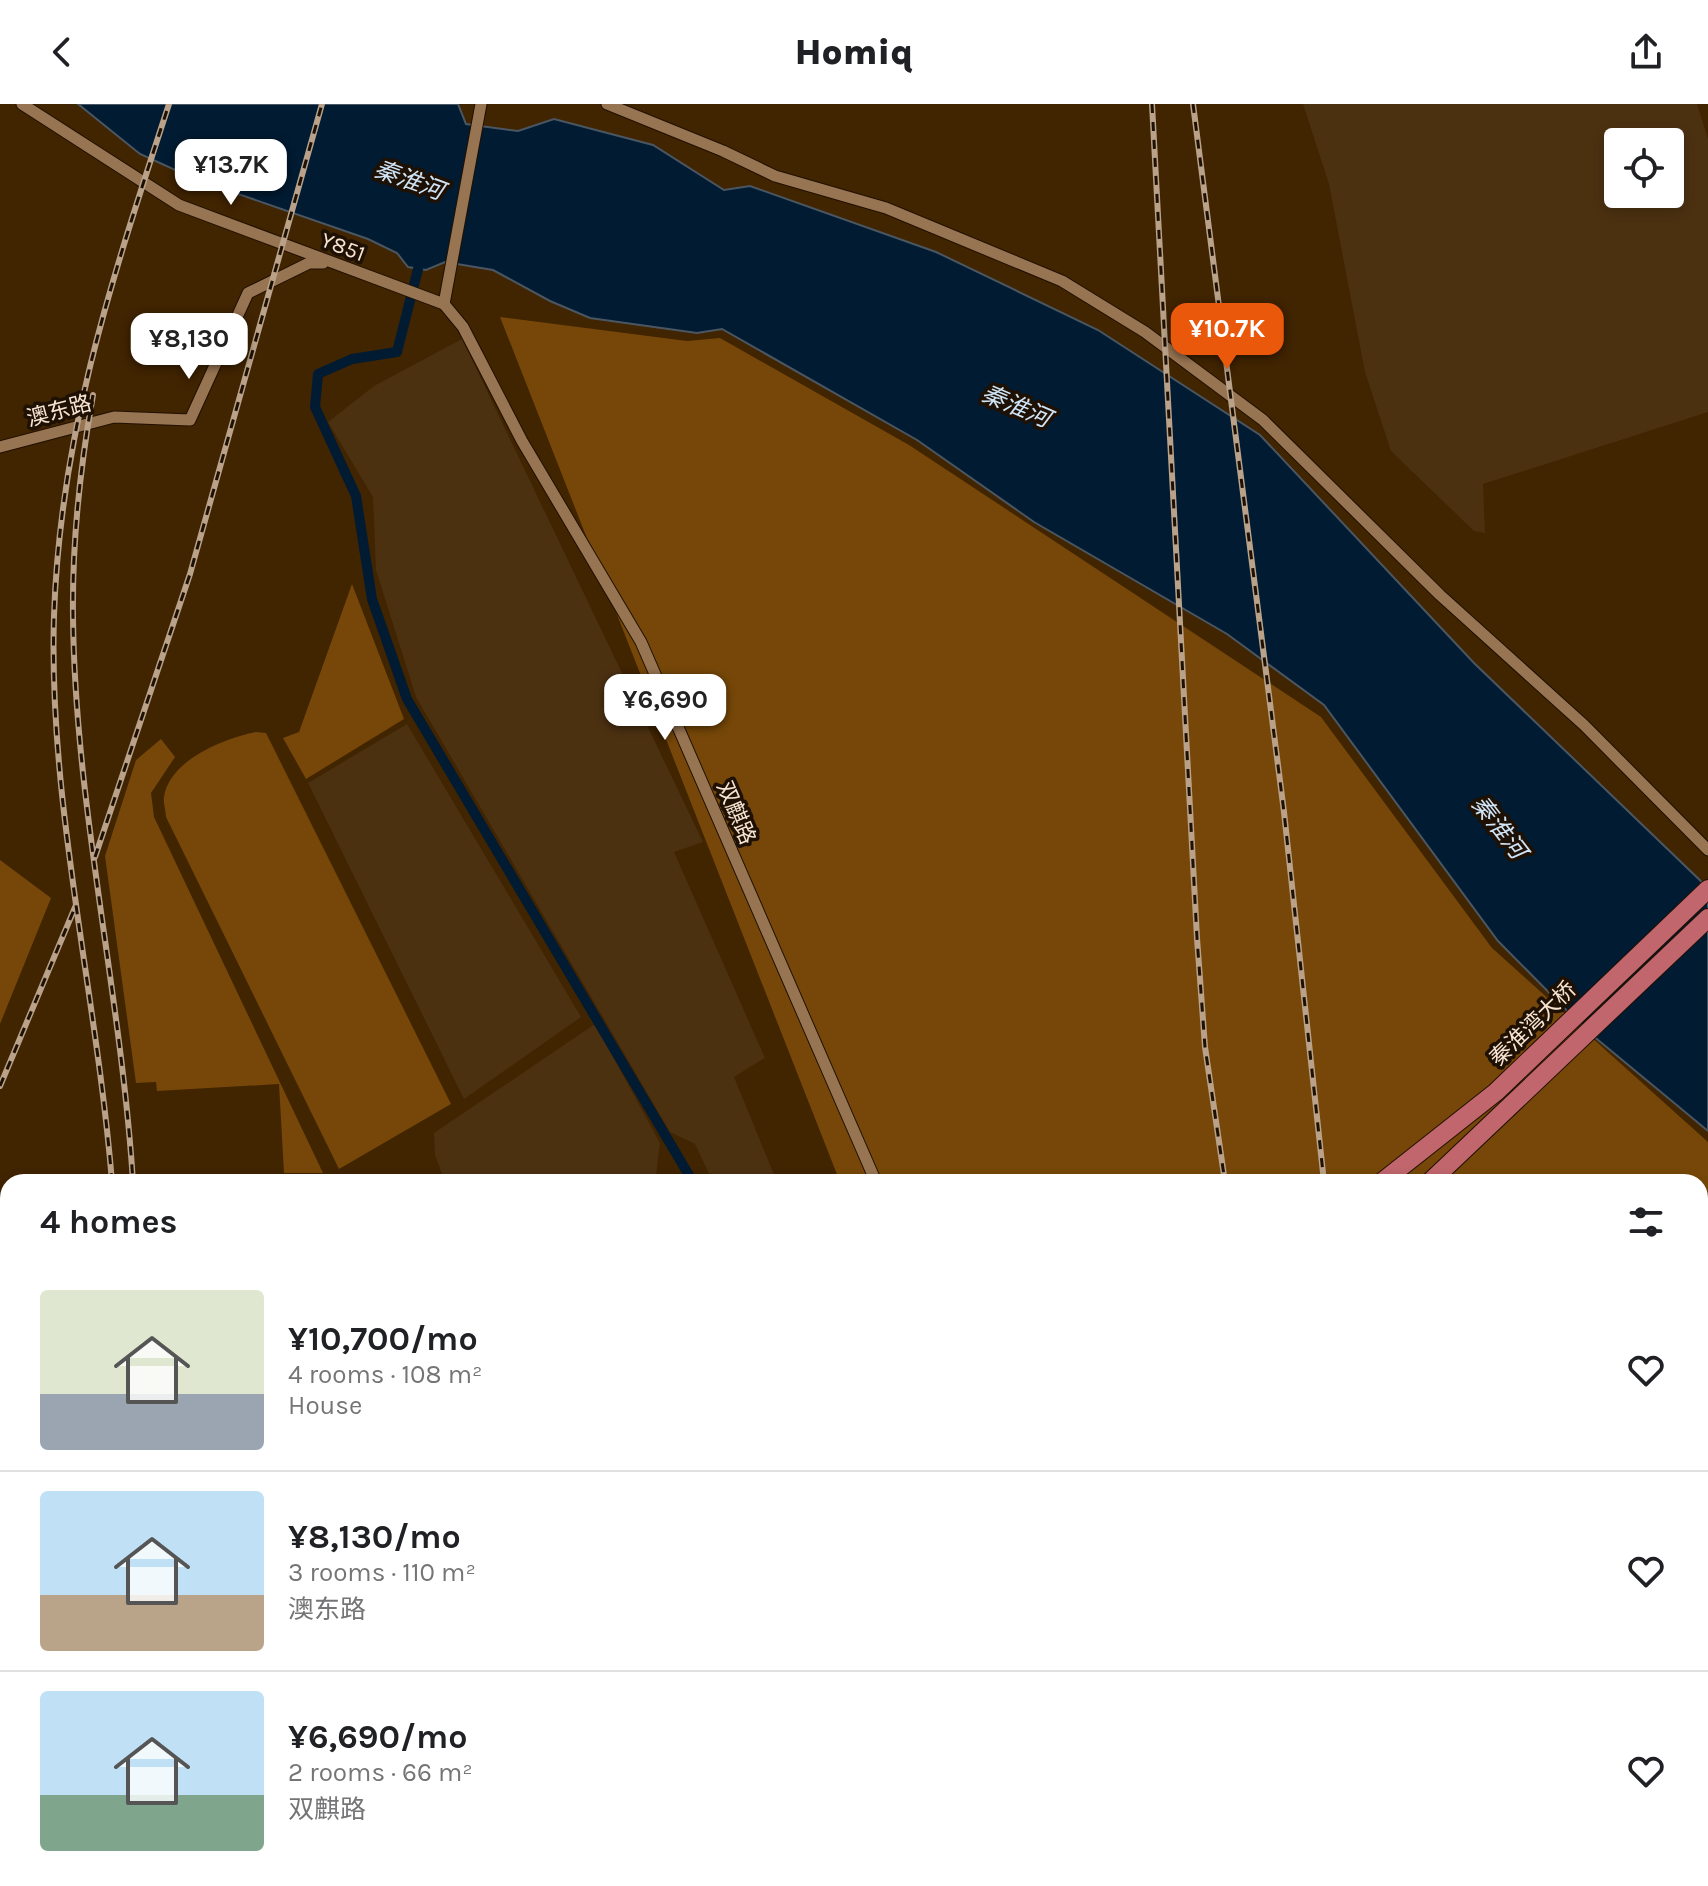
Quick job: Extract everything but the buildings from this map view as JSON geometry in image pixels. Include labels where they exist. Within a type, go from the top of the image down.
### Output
[{"type":"main road","name":"秦淮湾大桥","points":[[1392,1174],[1487,1101],[1708,889]]},
{"type":"main road","name":"秦淮湾大桥","points":[[1438,1174],[1708,918]]},
{"type":"street","name":"Y851","points":[[22,104],[179,205],[444,304]]},
{"type":"street","points":[[614,105],[775,176],[886,208],[1062,281],[1145,332],[1263,420],[1440,595],[1584,725],[1708,850]]},
{"type":"street","points":[[444,304],[481,107]]},
{"type":"street","name":"澳东路","points":[[0,447],[114,417],[190,420],[248,293],[309,263],[328,263]]},
{"type":"street","name":"双麒路","points":[[444,304],[463,327],[522,441],[641,642],[873,1174]]},
{"type":"shaded area","points":[[1303,104],[1697,104],[1708,139],[1708,412],[1483,484],[1485,533],[1474,531],[1391,451],[1365,372],[1329,184]]},
{"type":"shaded area","points":[[500,317],[687,341],[720,338],[909,445],[1321,717],[1492,948],[1708,1142],[1708,1174],[837,1174]]},
{"type":"shaded area","points":[[462,339],[703,842],[674,852],[765,1058],[734,1077],[774,1174],[709,1174],[695,1144],[670,1132],[416,697],[376,570],[373,497],[328,422],[374,386]]},
{"type":"shaded area","points":[[352,584],[404,719],[306,779],[283,738],[299,732]]},
{"type":"shaded area","points":[[407,724],[581,1017],[464,1099],[308,783]]},
{"type":"shaded area","points":[[256,732],[266,733],[451,1104],[339,1169],[166,817],[164,797],[176,772],[215,745]]},
{"type":"shaded area","points":[[161,739],[175,757],[151,793],[154,817],[323,1173],[284,1173],[279,1084],[157,1091],[156,1082],[136,1083],[105,856],[136,760]]},
{"type":"shaded area","points":[[0,860],[51,898],[0,1024]]},
{"type":"shaded area","points":[[595,1024],[660,1143],[656,1174],[442,1174],[435,1155],[434,1133]]},
{"type":"water","name":"秦淮河","points":[[78,104],[458,104],[466,124],[518,131],[554,119],[653,145],[724,190],[750,186],[936,252],[1098,330],[1260,435],[1474,663],[1708,888],[1708,1131],[1586,1030],[1498,941],[1324,705],[1227,634],[1034,522],[917,440],[722,329],[697,333],[590,318],[550,301],[493,270],[445,262],[426,270],[408,267],[397,253],[368,239],[195,179],[140,154]]},
{"type":"waterway","points":[[418,269],[397,352],[352,359],[318,374],[315,407],[356,496],[372,599],[407,699],[688,1174]]},
{"type":"railway","points":[[111,1174],[58,757],[54,616],[58,548],[78,418],[110,293],[169,104]]},
{"type":"railway","points":[[95,857],[190,574],[322,104]]},
{"type":"railway","points":[[1152,104],[1197,938],[1205,1047],[1224,1174]]},
{"type":"railway","points":[[1193,104],[1284,812],[1323,1174]]},
{"type":"railway","points":[[93,395],[75,533],[73,617],[76,688],[132,1174]]},
{"type":"railway","points":[[0,1086],[76,905]]}]
